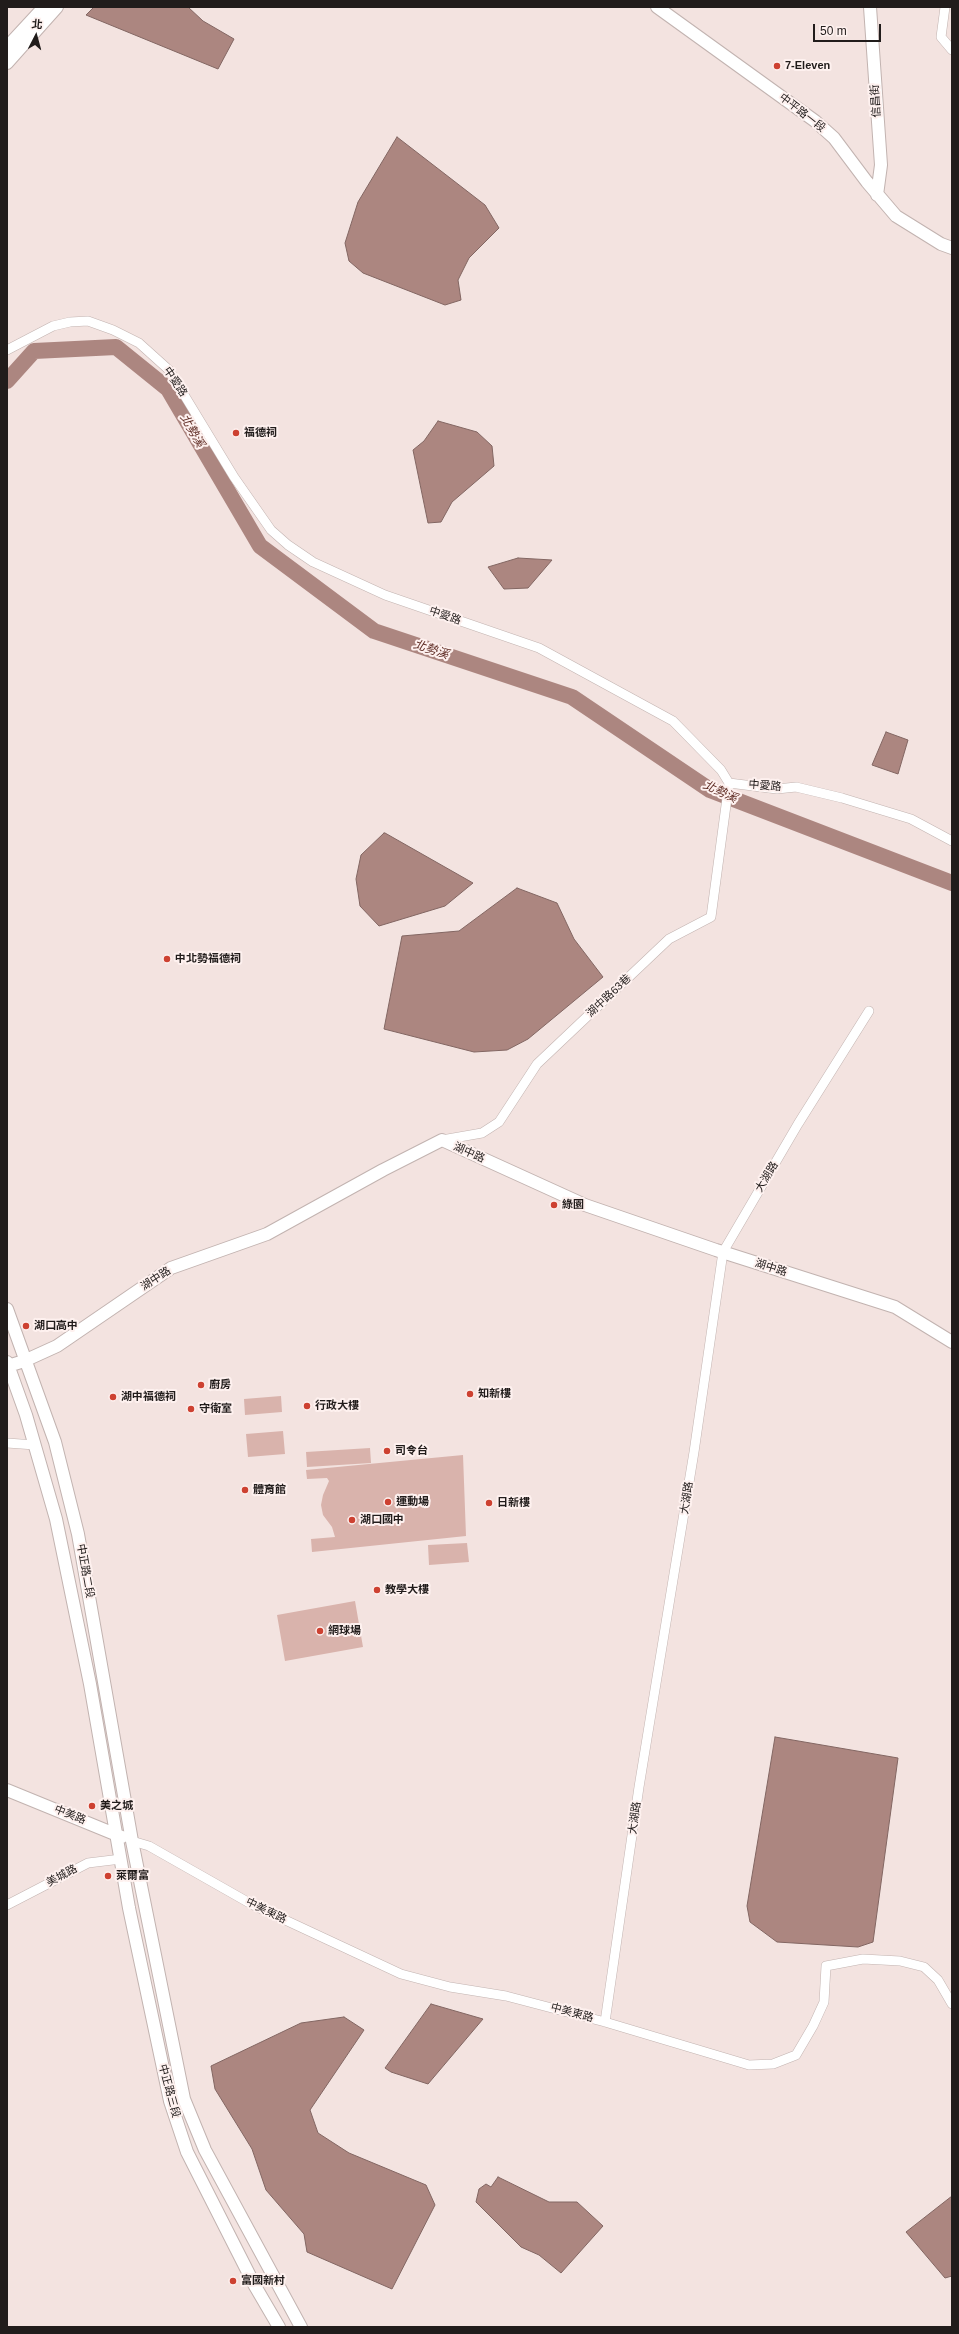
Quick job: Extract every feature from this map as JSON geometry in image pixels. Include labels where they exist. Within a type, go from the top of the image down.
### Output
[{"type":"main road","points":[[7,47],[44,7]]},
{"type":"main road","points":[[7,62],[57,7]]},
{"type":"main road","name":"中平路一段","points":[[657,7],[815,121],[834,138],[896,216],[941,244],[952,248]]},
{"type":"main road","name":"信昌街","points":[[870,7],[881,165],[877,194]]},
{"type":"main road","name":"湖中路","points":[[8,1364],[24,1361],[57,1346],[171,1268],[267,1234],[383,1170],[442,1140],[586,1205],[723,1252],[895,1307],[952,1342]]},
{"type":"main road","name":"中正路二段","points":[[7,1310],[24,1361],[56,1442],[78,1534],[132,1841]]},
{"type":"main road","name":"中正路二段","points":[[8,1364],[56,1519],[90,1684],[116,1835]]},
{"type":"main road","name":"中美路","points":[[7,1790],[132,1841]]},
{"type":"main road","name":"中正路三段","points":[[116,1835],[163,2073],[170,2101],[187,2152],[255,2286],[279,2327]]},
{"type":"main road","name":"中正路三段","points":[[132,1841],[184,2099],[205,2150],[301,2327]]},
{"type":"street","points":[[945,7],[941,37],[952,50]]},
{"type":"street","name":"中愛路","points":[[7,350],[54,326],[70,322],[88,321],[113,330],[139,343],[169,370],[252,505],[271,530],[288,545],[322,567],[385,595],[539,648],[673,722],[721,770],[729,783],[777,789],[796,787],[842,798],[911,819],[952,841]]},
{"type":"street","name":"湖中路63巷","points":[[442,1140],[482,1133],[499,1122],[537,1064],[669,939],[710,916],[729,783]]},
{"type":"street","name":"大湖路","points":[[605,2022],[639,1787],[694,1452],[723,1252],[798,1124],[869,1011]]},
{"type":"street","points":[[7,1443],[34,1445]]},
{"type":"street","name":"中美東路","points":[[132,1841],[149,1846],[253,1905],[401,1974],[450,1987],[506,1996],[605,2022],[749,2065],[772,2064],[796,2055],[813,2026],[824,2002],[826,1966],[863,1959],[900,1961],[924,1967],[938,1980],[952,2004]]},
{"type":"street","name":"美城路","points":[[7,1905],[88,1863],[121,1859]]},
{"type":"shaded area","points":[[94,7],[188,7],[203,21],[234,39],[218,69],[86,15]]},
{"type":"shaded area","points":[[397,137],[485,205],[499,228],[469,258],[458,280],[461,300],[445,305],[363,273],[349,261],[345,243],[358,202]]},
{"type":"shaded area","points":[[438,421],[477,432],[492,446],[494,466],[452,502],[441,522],[428,523],[413,450],[424,441]]},
{"type":"shaded area","points":[[518,558],[552,560],[528,588],[504,589],[488,567]]},
{"type":"shaded area","points":[[886,732],[908,740],[898,774],[872,765]]},
{"type":"shaded area","points":[[384,833],[473,883],[445,906],[379,926],[360,906],[356,879],[361,855]]},
{"type":"shaded area","points":[[517,888],[557,903],[574,939],[603,977],[528,1039],[507,1050],[474,1052],[384,1029],[402,936],[459,931]]},
{"type":"shaded area","points":[[281,1396],[282,1412],[245,1415],[244,1399]]},
{"type":"shaded area","points":[[283,1431],[285,1454],[248,1457],[246,1434]]},
{"type":"shaded area","points":[[370,1448],[371,1463],[307,1467],[306,1452]]},
{"type":"shaded area","points":[[463,1455],[466,1536],[312,1552],[311,1539],[335,1537],[332,1527],[323,1515],[321,1505],[323,1495],[329,1481],[327,1478],[307,1479],[306,1470]]},
{"type":"shaded area","points":[[467,1543],[469,1562],[429,1565],[428,1545]]},
{"type":"shaded area","name":"網球場","points":[[355,1601],[363,1647],[285,1661],[277,1615]]},
{"type":"shaded area","points":[[775,1737],[898,1758],[873,1942],[858,1947],[777,1942],[750,1922],[747,1906]]},
{"type":"shaded area","points":[[431,2004],[483,2019],[428,2084],[391,2072],[385,2068]]},
{"type":"shaded area","points":[[344,2017],[364,2030],[310,2110],[318,2133],[349,2153],[426,2185],[435,2205],[392,2289],[307,2252],[304,2234],[266,2190],[252,2149],[215,2089],[211,2066],[301,2023]]},
{"type":"shaded area","points":[[498,2177],[549,2202],[577,2202],[603,2226],[561,2273],[539,2255],[521,2247],[476,2202],[479,2189],[486,2184],[491,2187]]},
{"type":"shaded area","points":[[952,2196],[952,2276],[945,2278],[906,2232]]},
{"type":"waterway","name":"北勢溪","points":[[7,381],[34,351],[116,347],[168,389],[260,546],[374,631],[572,697],[710,790],[952,883]]},
{"type":"place","name":"7-Eleven","points":[[777,66]]},
{"type":"place","name":"福德祠","points":[[236,433]]},
{"type":"place","name":"中北勢福德祠","points":[[167,959]]},
{"type":"place","name":"綠園","points":[[554,1205]]},
{"type":"place","name":"湖口高中","points":[[26,1326]]},
{"type":"place","name":"廚房","points":[[201,1385]]},
{"type":"place","name":"知新樓","points":[[470,1394]]},
{"type":"place","name":"湖中福德祠","points":[[113,1397]]},
{"type":"place","name":"行政大樓","points":[[307,1406]]},
{"type":"place","name":"守衛室","points":[[191,1409]]},
{"type":"place","name":"司令台","points":[[387,1451]]},
{"type":"place","name":"體育館","points":[[245,1490]]},
{"type":"place","name":"運動場","points":[[388,1502]]},
{"type":"place","name":"日新樓","points":[[489,1503]]},
{"type":"place","name":"湖口國中","points":[[352,1520]]},
{"type":"place","name":"教學大樓","points":[[377,1590]]},
{"type":"place","name":"網球場","points":[[320,1631]]},
{"type":"place","name":"美之城","points":[[92,1806]]},
{"type":"place","name":"萊爾富","points":[[108,1876]]},
{"type":"place","name":"富國新村","points":[[233,2281]]}]
